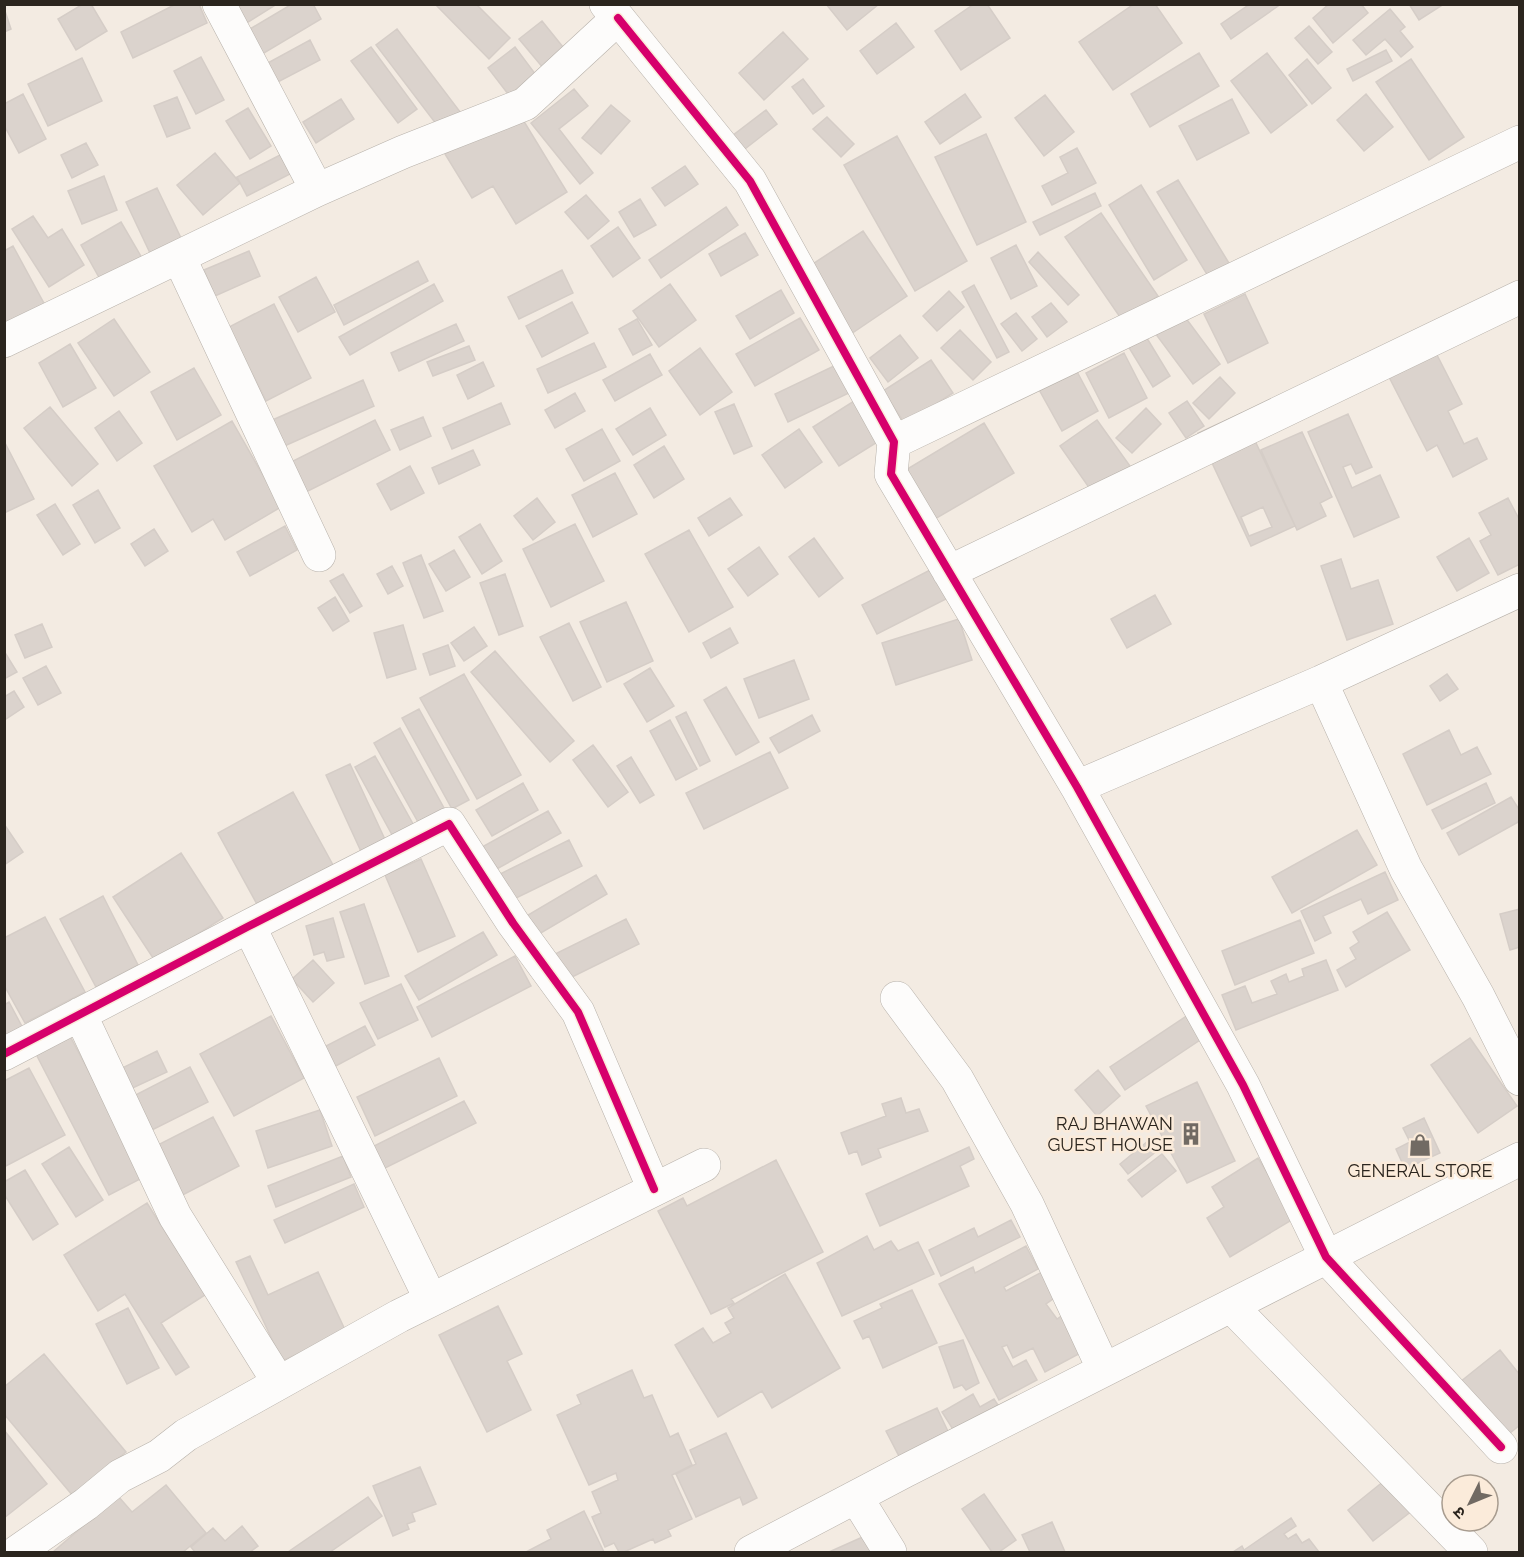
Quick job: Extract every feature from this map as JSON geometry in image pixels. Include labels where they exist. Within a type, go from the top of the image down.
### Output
[{"type":"street","points":[[219,4],[317,190]]},
{"type":"street","points":[[4,341],[317,190],[403,152],[525,104],[612,11],[750,181],[894,442],[891,474],[1077,787],[1243,1085],[1326,1257],[1501,1447]]},
{"type":"street","points":[[894,442],[1520,142]]},
{"type":"street","points":[[180,257],[319,555]]},
{"type":"street","points":[[949,572],[1520,297]]},
{"type":"street","points":[[1077,787],[1321,681],[1520,590]]},
{"type":"street","points":[[1321,681],[1406,869],[1478,996],[1520,1079]]},
{"type":"street","points":[[4,1054],[449,824],[513,923],[578,1012],[654,1189]]},
{"type":"street","points":[[249,926],[431,1300]]},
{"type":"street","points":[[897,998],[957,1079],[1027,1203],[1104,1370]]},
{"type":"street","points":[[80,1014],[175,1216],[279,1383]]},
{"type":"street","points":[[751,1552],[1520,1159]]},
{"type":"street","points":[[17,1552],[86,1504],[120,1476],[159,1456],[186,1435],[399,1316],[704,1165]]},
{"type":"street","points":[[1231,1306],[1471,1552]]},
{"type":"street","points":[[856,1497],[890,1552]]},
{"type":"building","points":[[83,4],[91,4],[107,31],[76,50],[58,19]]},
{"type":"building","points":[[176,4],[199,4],[207,23],[133,58],[121,32]]},
{"type":"building","points":[[229,4],[277,4],[242,26]]},
{"type":"building","points":[[292,4],[313,4],[321,19],[252,60],[238,36]]},
{"type":"building","points":[[435,4],[476,4],[510,38],[489,59]]},
{"type":"building","points":[[826,4],[879,4],[847,30]]},
{"type":"building","points":[[974,4],[987,4],[1010,38],[961,70],[935,31]]},
{"type":"building","points":[[1134,4],[1155,4],[1182,43],[1113,90],[1079,42]]},
{"type":"building","points":[[1250,4],[1281,4],[1231,39],[1221,24]]},
{"type":"building","points":[[1329,4],[1361,4],[1368,13],[1333,43],[1313,18]]},
{"type":"building","points":[[1409,4],[1444,4],[1419,20]]},
{"type":"building","points":[[1390,9],[1405,27],[1400,31],[1413,47],[1401,57],[1385,39],[1366,55],[1353,40]]},
{"type":"building","points":[[4,11],[11,29],[4,32]]},
{"type":"building","points":[[542,21],[571,57],[549,75],[519,39]]},
{"type":"building","points":[[896,23],[914,47],[877,74],[860,51]]},
{"type":"building","points":[[1309,26],[1332,52],[1318,64],[1295,38]]},
{"type":"building","points":[[397,29],[464,117],[443,133],[376,45]]},
{"type":"building","points":[[783,32],[808,59],[764,100],[739,73]]},
{"type":"building","points":[[310,40],[320,60],[274,84],[264,65]]},
{"type":"building","points":[[371,47],[417,109],[398,123],[351,61]]},
{"type":"building","points":[[515,47],[542,83],[515,103],[488,68]]},
{"type":"building","points":[[1386,50],[1392,61],[1353,81],[1347,69]]},
{"type":"building","points":[[1199,53],[1219,86],[1150,127],[1131,94]]},
{"type":"building","points":[[1267,53],[1307,105],[1271,133],[1231,81]]},
{"type":"building","points":[[201,57],[224,100],[196,114],[174,71]]},
{"type":"building","points":[[82,58],[102,101],[48,126],[28,84]]},
{"type":"building","points":[[1307,59],[1331,88],[1312,104],[1289,75]]},
{"type":"building","points":[[1411,59],[1464,137],[1429,160],[1376,82]]},
{"type":"building","points":[[803,79],[824,106],[813,114],[792,87]]},
{"type":"building","points":[[574,89],[588,106],[559,129],[593,173],[580,184],[531,123]]},
{"type":"building","points":[[23,94],[46,139],[19,153],[4,125],[4,104]]},
{"type":"building","points":[[965,94],[981,117],[940,144],[925,122]]},
{"type":"building","points":[[1366,94],[1393,127],[1364,151],[1337,120]]},
{"type":"building","points":[[1045,95],[1074,132],[1044,156],[1015,118]]},
{"type":"building","points":[[177,97],[190,128],[167,137],[154,106]]},
{"type":"building","points":[[341,99],[354,119],[316,143],[303,122]]},
{"type":"building","points":[[1232,99],[1249,133],[1197,160],[1179,126]]},
{"type":"building","points":[[611,105],[630,121],[601,154],[582,138]]},
{"type":"building","points":[[248,108],[271,146],[250,159],[226,121]]},
{"type":"building","points":[[517,110],[567,192],[516,224],[493,186],[472,198],[445,154]]},
{"type":"building","points":[[766,110],[777,124],[732,159],[720,145]]},
{"type":"building","points":[[827,117],[854,144],[841,157],[813,129]]},
{"type":"building","points":[[986,134],[1026,222],[977,245],[935,157]]},
{"type":"building","points":[[897,136],[967,261],[915,291],[844,165]]},
{"type":"building","points":[[86,143],[98,165],[72,178],[61,155]]},
{"type":"building","points":[[1077,148],[1096,183],[1052,205],[1042,186],[1068,173],[1060,157]]},
{"type":"building","points":[[215,153],[240,183],[203,215],[177,185]]},
{"type":"building","points":[[282,154],[292,173],[247,196],[237,177]]},
{"type":"building","points":[[685,166],[698,184],[665,206],[652,188]]},
{"type":"building","points":[[104,176],[117,210],[82,224],[68,191]]},
{"type":"building","points":[[1178,180],[1232,268],[1211,281],[1157,192]]},
{"type":"building","points":[[1141,185],[1187,260],[1154,280],[1109,205]]},
{"type":"building","points":[[157,188],[181,238],[150,253],[126,202]]},
{"type":"building","points":[[1095,193],[1101,206],[1040,235],[1033,222]]},
{"type":"building","points":[[586,195],[609,221],[588,239],[565,212]]},
{"type":"building","points":[[640,199],[656,225],[634,237],[619,212]]},
{"type":"building","points":[[726,207],[738,225],[661,278],[649,260]]},
{"type":"building","points":[[1101,213],[1158,296],[1122,320],[1065,237]]},
{"type":"building","points":[[33,216],[48,238],[62,229],[84,265],[49,287],[12,229]]},
{"type":"building","points":[[121,222],[142,258],[101,281],[81,245]]},
{"type":"building","points":[[618,227],[640,258],[613,277],[591,246]]},
{"type":"building","points":[[863,231],[907,296],[845,338],[802,271]]},
{"type":"building","points":[[745,233],[758,255],[721,276],[709,254]]},
{"type":"building","points":[[1016,245],[1037,286],[1011,299],[991,258]]},
{"type":"building","points":[[13,246],[46,307],[4,329],[4,251]]},
{"type":"building","points":[[249,251],[260,276],[215,296],[204,270]]},
{"type":"building","points":[[1038,252],[1079,295],[1068,305],[1029,262]]},
{"type":"building","points":[[418,261],[428,281],[344,325],[334,305]]},
{"type":"building","points":[[562,270],[573,293],[519,319],[508,297]]},
{"type":"building","points":[[316,277],[335,312],[298,332],[279,297]]},
{"type":"building","points":[[434,284],[443,301],[350,355],[339,337]]},
{"type":"building","points":[[670,284],[696,320],[659,347],[633,311]]},
{"type":"building","points":[[974,285],[1009,352],[997,358],[962,292]]},
{"type":"building","points":[[781,290],[794,313],[750,339],[736,316]]},
{"type":"building","points":[[949,291],[964,307],[937,331],[923,316]]},
{"type":"building","points":[[1245,294],[1268,343],[1228,363],[1204,314]]},
{"type":"building","points":[[572,302],[588,333],[542,357],[526,326]]},
{"type":"building","points":[[1051,303],[1067,322],[1047,337],[1032,317]]},
{"type":"building","points":[[274,304],[311,378],[266,401],[229,327]]},
{"type":"building","points":[[1179,309],[1220,364],[1193,384],[1152,329]]},
{"type":"building","points":[[1016,313],[1037,339],[1022,351],[1001,324]]},
{"type":"building","points":[[800,318],[819,350],[755,386],[736,354]]},
{"type":"building","points":[[114,319],[150,372],[114,396],[78,343]]},
{"type":"building","points":[[637,319],[652,345],[633,355],[619,329]]},
{"type":"building","points":[[456,324],[464,341],[399,371],[391,353]]},
{"type":"building","points":[[960,330],[991,362],[973,380],[941,348]]},
{"type":"building","points":[[900,335],[918,358],[888,382],[870,358]]},
{"type":"building","points":[[1145,335],[1170,376],[1153,387],[1128,346]]},
{"type":"building","points":[[594,343],[606,367],[548,393],[537,369]]},
{"type":"building","points":[[70,344],[96,388],[63,407],[39,363]]},
{"type":"building","points":[[469,346],[475,360],[433,376],[427,362]]},
{"type":"building","points":[[700,348],[732,392],[700,415],[669,371]]},
{"type":"building","points":[[1435,351],[1462,404],[1448,411],[1464,444],[1477,438],[1487,459],[1453,477],[1437,445],[1427,451],[1388,375]]},
{"type":"building","points":[[1124,353],[1147,398],[1109,418],[1086,373]]},
{"type":"building","points":[[650,354],[662,375],[615,401],[603,380]]},
{"type":"building","points":[[931,360],[953,393],[905,424],[883,391]]},
{"type":"building","points":[[483,362],[494,386],[468,399],[457,375]]},
{"type":"building","points":[[836,365],[849,393],[788,422],[775,394]]},
{"type":"building","points":[[1074,366],[1098,411],[1062,431],[1037,386]]},
{"type":"building","points":[[194,368],[221,415],[177,440],[151,392]]},
{"type":"building","points":[[1220,377],[1235,393],[1209,419],[1193,403]]},
{"type":"building","points":[[363,380],[374,406],[280,448],[268,422]]},
{"type":"building","points":[[575,393],[585,411],[555,428],[545,410]]},
{"type":"building","points":[[854,401],[879,441],[839,466],[813,427]]},
{"type":"building","points":[[1187,401],[1204,426],[1186,438],[1169,413]]},
{"type":"building","points":[[501,403],[510,424],[452,449],[443,428]]},
{"type":"building","points":[[734,404],[752,446],[734,454],[715,412]]},
{"type":"building","points":[[50,407],[98,464],[72,486],[24,428]]},
{"type":"building","points":[[650,408],[666,435],[633,455],[616,429]]},
{"type":"building","points":[[1146,408],[1161,424],[1132,453],[1116,438]]},
{"type":"building","points":[[119,411],[142,443],[117,461],[95,428]]},
{"type":"building","points":[[1242,413],[1295,526],[1251,546],[1198,433]],"holes":[[[1263,507],[1272,527],[1249,536],[1241,517]]]},
{"type":"building","points":[[1348,414],[1372,467],[1356,474],[1351,464],[1343,467],[1352,488],[1380,475],[1399,517],[1354,537],[1308,432]]},
{"type":"building","points":[[423,417],[431,436],[400,450],[391,430]]},
{"type":"building","points":[[375,420],[390,450],[302,494],[287,464]]},
{"type":"building","points":[[1097,420],[1135,473],[1097,499],[1060,446]]},
{"type":"building","points":[[232,421],[281,507],[225,540],[213,519],[192,532],[154,466]]},
{"type":"building","points":[[984,423],[1014,473],[928,523],[899,474]]},
{"type":"building","points":[[602,429],[620,461],[584,481],[566,449]]},
{"type":"building","points":[[799,429],[822,462],[785,488],[762,455]]},
{"type":"building","points":[[1302,432],[1332,497],[1320,503],[1326,516],[1297,530],[1261,450]]},
{"type":"building","points":[[4,441],[34,499],[4,513]]},
{"type":"building","points":[[664,446],[684,479],[654,498],[634,465]]},
{"type":"building","points":[[473,450],[480,465],[439,484],[432,468]]},
{"type":"building","points":[[410,466],[424,493],[391,510],[377,484]]},
{"type":"building","points":[[615,473],[637,514],[593,537],[572,495]]},
{"type":"building","points":[[98,490],[120,528],[95,543],[73,505]]},
{"type":"building","points":[[537,498],[555,522],[533,540],[514,516]]},
{"type":"building","points":[[730,498],[742,515],[709,536],[698,518]]},
{"type":"building","points":[[1508,498],[1520,521],[1520,564],[1498,575],[1480,541],[1491,535],[1479,513]]},
{"type":"building","points":[[55,504],[80,544],[63,555],[37,515]]},
{"type":"building","points":[[480,524],[502,561],[482,574],[459,537]]},
{"type":"building","points":[[575,524],[604,581],[551,607],[523,549]]},
{"type":"building","points":[[285,526],[297,550],[250,576],[237,552]]},
{"type":"building","points":[[154,529],[168,551],[145,566],[131,544]]},
{"type":"building","points":[[689,530],[733,607],[689,632],[645,554]]},
{"type":"building","points":[[814,538],[843,578],[819,597],[789,557]]},
{"type":"building","points":[[1469,538],[1489,573],[1457,591],[1437,557]]},
{"type":"building","points":[[759,547],[778,574],[748,596],[728,569]]},
{"type":"building","points":[[454,550],[470,577],[446,591],[429,564]]},
{"type":"building","points":[[421,555],[443,611],[424,618],[403,563]]},
{"type":"building","points":[[1341,559],[1351,589],[1378,580],[1393,624],[1347,640],[1321,566]]},
{"type":"building","points":[[392,566],[403,586],[388,594],[377,574]]},
{"type":"building","points":[[932,569],[948,598],[877,634],[862,605]]},
{"type":"building","points":[[343,574],[362,606],[350,613],[330,581]]},
{"type":"building","points":[[505,574],[523,626],[499,635],[480,583]]},
{"type":"building","points":[[1155,595],[1171,624],[1127,648],[1111,619]]},
{"type":"building","points":[[335,597],[349,621],[333,631],[318,608]]},
{"type":"building","points":[[626,602],[653,661],[607,682],[580,622]]},
{"type":"building","points":[[959,619],[972,660],[896,685],[882,643]]},
{"type":"building","points":[[569,623],[601,687],[573,701],[540,637]]},
{"type":"building","points":[[42,624],[52,647],[25,658],[15,635]]},
{"type":"building","points":[[403,625],[416,669],[387,678],[374,633]]},
{"type":"building","points":[[474,627],[487,646],[464,661],[451,643]]},
{"type":"building","points":[[730,628],[738,643],[711,658],[703,643]]},
{"type":"building","points":[[448,645],[455,666],[430,675],[423,654]]},
{"type":"building","points":[[4,651],[17,672],[4,679]]},
{"type":"building","points":[[495,651],[574,741],[550,762],[471,672]]},
{"type":"building","points":[[794,660],[809,699],[759,718],[744,679]]},
{"type":"building","points":[[46,666],[61,693],[38,705],[23,678]]},
{"type":"building","points":[[650,668],[674,706],[647,722],[624,684]]},
{"type":"building","points":[[464,674],[521,775],[477,799],[420,698]]},
{"type":"building","points":[[1447,674],[1458,689],[1440,701],[1430,686]]},
{"type":"building","points":[[726,687],[759,742],[736,755],[704,700]]},
{"type":"building","points":[[14,691],[24,707],[6,719],[4,717],[4,697]]},
{"type":"building","points":[[419,709],[469,800],[452,809],[402,718]]},
{"type":"building","points":[[686,712],[710,761],[700,766],[676,717]]},
{"type":"building","points":[[812,715],[820,731],[779,753],[770,738]]},
{"type":"building","points":[[670,720],[697,769],[676,780],[650,731]]},
{"type":"building","points":[[400,728],[444,808],[418,822],[374,743]]},
{"type":"building","points":[[1449,730],[1461,755],[1477,747],[1491,774],[1427,805],[1403,754]]},
{"type":"building","points":[[593,745],[628,792],[608,807],[573,760]]},
{"type":"building","points":[[770,752],[788,788],[704,829],[686,793]]},
{"type":"building","points":[[375,756],[417,831],[396,842],[355,767]]},
{"type":"building","points":[[631,757],[654,795],[640,803],[617,766]]},
{"type":"building","points":[[350,764],[388,846],[364,858],[326,775]]},
{"type":"building","points":[[523,783],[538,810],[492,836],[476,810]]},
{"type":"building","points":[[1486,783],[1495,803],[1442,829],[1432,810]]},
{"type":"building","points":[[293,792],[333,865],[258,906],[218,833]]},
{"type":"building","points":[[1511,797],[1520,811],[1520,821],[1459,855],[1447,833]]},
{"type":"building","points":[[548,811],[561,833],[495,870],[482,847]]},
{"type":"building","points":[[4,824],[23,852],[4,865]]},
{"type":"building","points":[[1357,830],[1377,865],[1292,913],[1272,877]]},
{"type":"building","points":[[569,840],[582,866],[512,900],[500,874]]},
{"type":"building","points":[[181,853],[223,918],[155,961],[113,897]]},
{"type":"building","points":[[421,859],[455,936],[418,952],[385,875]]},
{"type":"building","points":[[1385,872],[1398,900],[1368,914],[1361,899],[1323,916],[1331,933],[1315,941],[1301,911]]},
{"type":"building","points":[[596,875],[607,894],[534,937],[523,918]]},
{"type":"building","points":[[103,896],[138,965],[96,987],[60,919]]},
{"type":"building","points":[[364,904],[389,976],[365,984],[340,912]]},
{"type":"building","points":[[1520,909],[1520,947],[1510,950],[1500,914]]},
{"type":"building","points":[[1387,912],[1410,950],[1346,987],[1337,970],[1356,959],[1350,948],[1359,942],[1353,932]]},
{"type":"building","points":[[45,917],[85,992],[25,1023],[4,985],[4,938]]},
{"type":"building","points":[[333,918],[344,957],[327,961],[324,952],[314,955],[306,926]]},
{"type":"building","points":[[626,919],[639,944],[566,980],[553,955]]},
{"type":"building","points":[[1300,920],[1314,953],[1235,985],[1222,951]]},
{"type":"building","points":[[483,932],[497,955],[419,1000],[405,976]]},
{"type":"building","points":[[515,956],[531,986],[432,1037],[417,1007]]},
{"type":"building","points":[[313,960],[334,983],[313,1002],[292,979]]},
{"type":"building","points":[[1326,960],[1338,990],[1236,1030],[1222,995],[1245,986],[1252,1003],[1277,994],[1271,981],[1286,974],[1289,982],[1304,976],[1302,969]]},
{"type":"building","points":[[401,984],[418,1020],[378,1039],[360,1003]]},
{"type":"building","points":[[9,1002],[26,1034],[4,1046],[4,1005]]},
{"type":"building","points":[[1188,1015],[1203,1038],[1125,1090],[1110,1067]]},
{"type":"building","points":[[271,1016],[304,1078],[234,1116],[200,1054]]},
{"type":"building","points":[[365,1026],[375,1045],[334,1067],[324,1047]]},
{"type":"building","points":[[70,1036],[144,1177],[109,1195],[36,1054]]},
{"type":"building","points":[[1470,1038],[1517,1106],[1478,1133],[1431,1065]]},
{"type":"building","points":[[157,1051],[167,1072],[124,1092],[114,1072]]},
{"type":"building","points":[[439,1058],[457,1096],[375,1136],[357,1097]]},
{"type":"building","points":[[190,1067],[208,1102],[136,1138],[118,1104]]},
{"type":"building","points":[[29,1068],[65,1135],[4,1167],[4,1081]]},
{"type":"building","points":[[1098,1070],[1120,1096],[1097,1116],[1075,1090]]},
{"type":"building","name":"RAJ BHAWAN GUEST HOUSE","points":[[1197,1082],[1235,1161],[1187,1183],[1146,1106]]},
{"type":"building","points":[[901,1098],[906,1113],[919,1109],[928,1131],[878,1149],[881,1157],[862,1165],[857,1151],[849,1154],[841,1133],[886,1116],[882,1104]]},
{"type":"building","points":[[464,1101],[476,1123],[381,1170],[370,1148]]},
{"type":"building","points":[[320,1110],[332,1146],[268,1168],[256,1131]]},
{"type":"building","points":[[213,1117],[239,1166],[167,1203],[142,1153]]},
{"type":"building","name":"GENERAL STORE","points":[[1424,1118],[1440,1153],[1405,1169],[1396,1149],[1410,1142],[1403,1128]]},
{"type":"building","points":[[1148,1141],[1157,1151],[1128,1174],[1120,1164]]},
{"type":"building","points":[[69,1147],[103,1200],[76,1217],[42,1164]]},
{"type":"building","points":[[969,1147],[974,1159],[960,1166],[969,1186],[880,1226],[866,1194]]},
{"type":"building","points":[[1162,1154],[1176,1171],[1142,1197],[1128,1180]]},
{"type":"building","points":[[343,1156],[351,1177],[276,1207],[268,1186]]},
{"type":"building","points":[[1258,1158],[1295,1218],[1230,1257],[1207,1218],[1224,1207],[1212,1187]]},
{"type":"building","points":[[776,1160],[823,1252],[731,1299],[734,1303],[711,1314],[658,1211],[683,1198],[687,1206]]},
{"type":"building","points":[[25,1170],[58,1224],[33,1240],[4,1194],[4,1182]]},
{"type":"building","points":[[354,1184],[364,1207],[285,1243],[274,1220]]},
{"type":"building","points":[[147,1203],[205,1295],[161,1323],[189,1367],[176,1375],[125,1294],[98,1311],[64,1255]]},
{"type":"building","points":[[1011,1220],[1020,1237],[941,1276],[929,1250],[974,1228],[978,1237]]},
{"type":"building","points":[[867,1236],[874,1250],[891,1241],[898,1251],[918,1242],[934,1274],[842,1316],[817,1263]]},
{"type":"building","points":[[1026,1246],[1038,1269],[1004,1287],[1006,1291],[1061,1262],[1103,1341],[1045,1372],[1033,1348],[1013,1358],[1007,1345],[1002,1347],[1013,1367],[1026,1360],[1037,1380],[999,1400],[939,1284],[973,1267],[975,1273]]},
{"type":"building","points":[[250,1256],[268,1295],[318,1272],[346,1332],[282,1361],[236,1262]]},
{"type":"building","points":[[785,1274],[840,1368],[772,1408],[762,1391],[718,1417],[675,1345],[703,1328],[713,1343],[731,1333],[725,1323],[734,1318],[728,1308]]},
{"type":"building","points":[[912,1290],[937,1343],[883,1368],[869,1336],[863,1339],[854,1321],[882,1308],[880,1304]]},
{"type":"building","points":[[1059,1295],[1070,1310],[1057,1319],[1046,1304]]},
{"type":"building","points":[[498,1306],[522,1354],[507,1361],[531,1410],[487,1432],[439,1335]]},
{"type":"building","points":[[128,1308],[159,1368],[127,1384],[96,1324]]},
{"type":"building","points":[[963,1340],[979,1383],[966,1390],[962,1385],[954,1388],[939,1347]]},
{"type":"building","points":[[1500,1350],[1520,1375],[1520,1425],[1505,1437],[1455,1386]]},
{"type":"building","points":[[44,1354],[126,1452],[73,1496],[4,1414],[4,1387]]},
{"type":"building","points":[[632,1370],[644,1398],[652,1395],[670,1437],[678,1433],[692,1465],[672,1475],[692,1519],[668,1530],[671,1536],[655,1543],[653,1539],[619,1552],[614,1543],[605,1547],[592,1517],[601,1513],[592,1492],[618,1480],[616,1473],[589,1485],[557,1415],[581,1404],[577,1395]]},
{"type":"building","points":[[973,1394],[980,1407],[994,1399],[998,1405],[954,1431],[942,1412]]},
{"type":"building","points":[[937,1408],[953,1442],[900,1458],[886,1431]]},
{"type":"building","points":[[4,1430],[47,1484],[4,1518]]},
{"type":"building","points":[[726,1433],[757,1498],[743,1505],[740,1497],[696,1517],[676,1474],[696,1464],[690,1450]]},
{"type":"building","points":[[420,1467],[436,1504],[412,1513],[415,1521],[407,1524],[409,1529],[393,1536],[373,1486]]},
{"type":"building","points":[[1384,1481],[1417,1507],[1373,1541],[1348,1510]]},
{"type":"building","points":[[166,1485],[206,1533],[183,1552],[53,1552],[118,1496],[132,1512]]},
{"type":"building","points":[[984,1494],[1016,1540],[999,1552],[992,1552],[962,1509]]},
{"type":"building","points":[[368,1497],[382,1516],[330,1552],[288,1552]]},
{"type":"building","points":[[584,1511],[604,1552],[526,1552],[551,1539],[547,1530]]},
{"type":"building","points":[[1291,1518],[1296,1526],[1284,1534],[1288,1539],[1296,1534],[1302,1543],[1309,1539],[1319,1552],[1233,1552],[1242,1546],[1244,1550]]},
{"type":"building","points":[[1052,1522],[1065,1552],[1030,1552],[1022,1535]]},
{"type":"building","points":[[242,1526],[258,1546],[250,1552],[195,1552],[191,1547],[213,1528],[225,1541]]},
{"type":"building","points":[[885,1527],[897,1552],[829,1552]]},
{"type":"cycle path","points":[[618,18],[750,181],[894,442],[891,474],[1077,787],[1243,1085],[1326,1257],[1501,1447]]},
{"type":"cycle path","points":[[4,1054],[449,824],[513,923],[578,1012],[654,1189]]},
{"type":"place","name":"RAJ BHAWAN GUEST HOUSE","points":[[1191,1134]]},
{"type":"place","name":"GENERAL STORE","points":[[1420,1145]]}]
